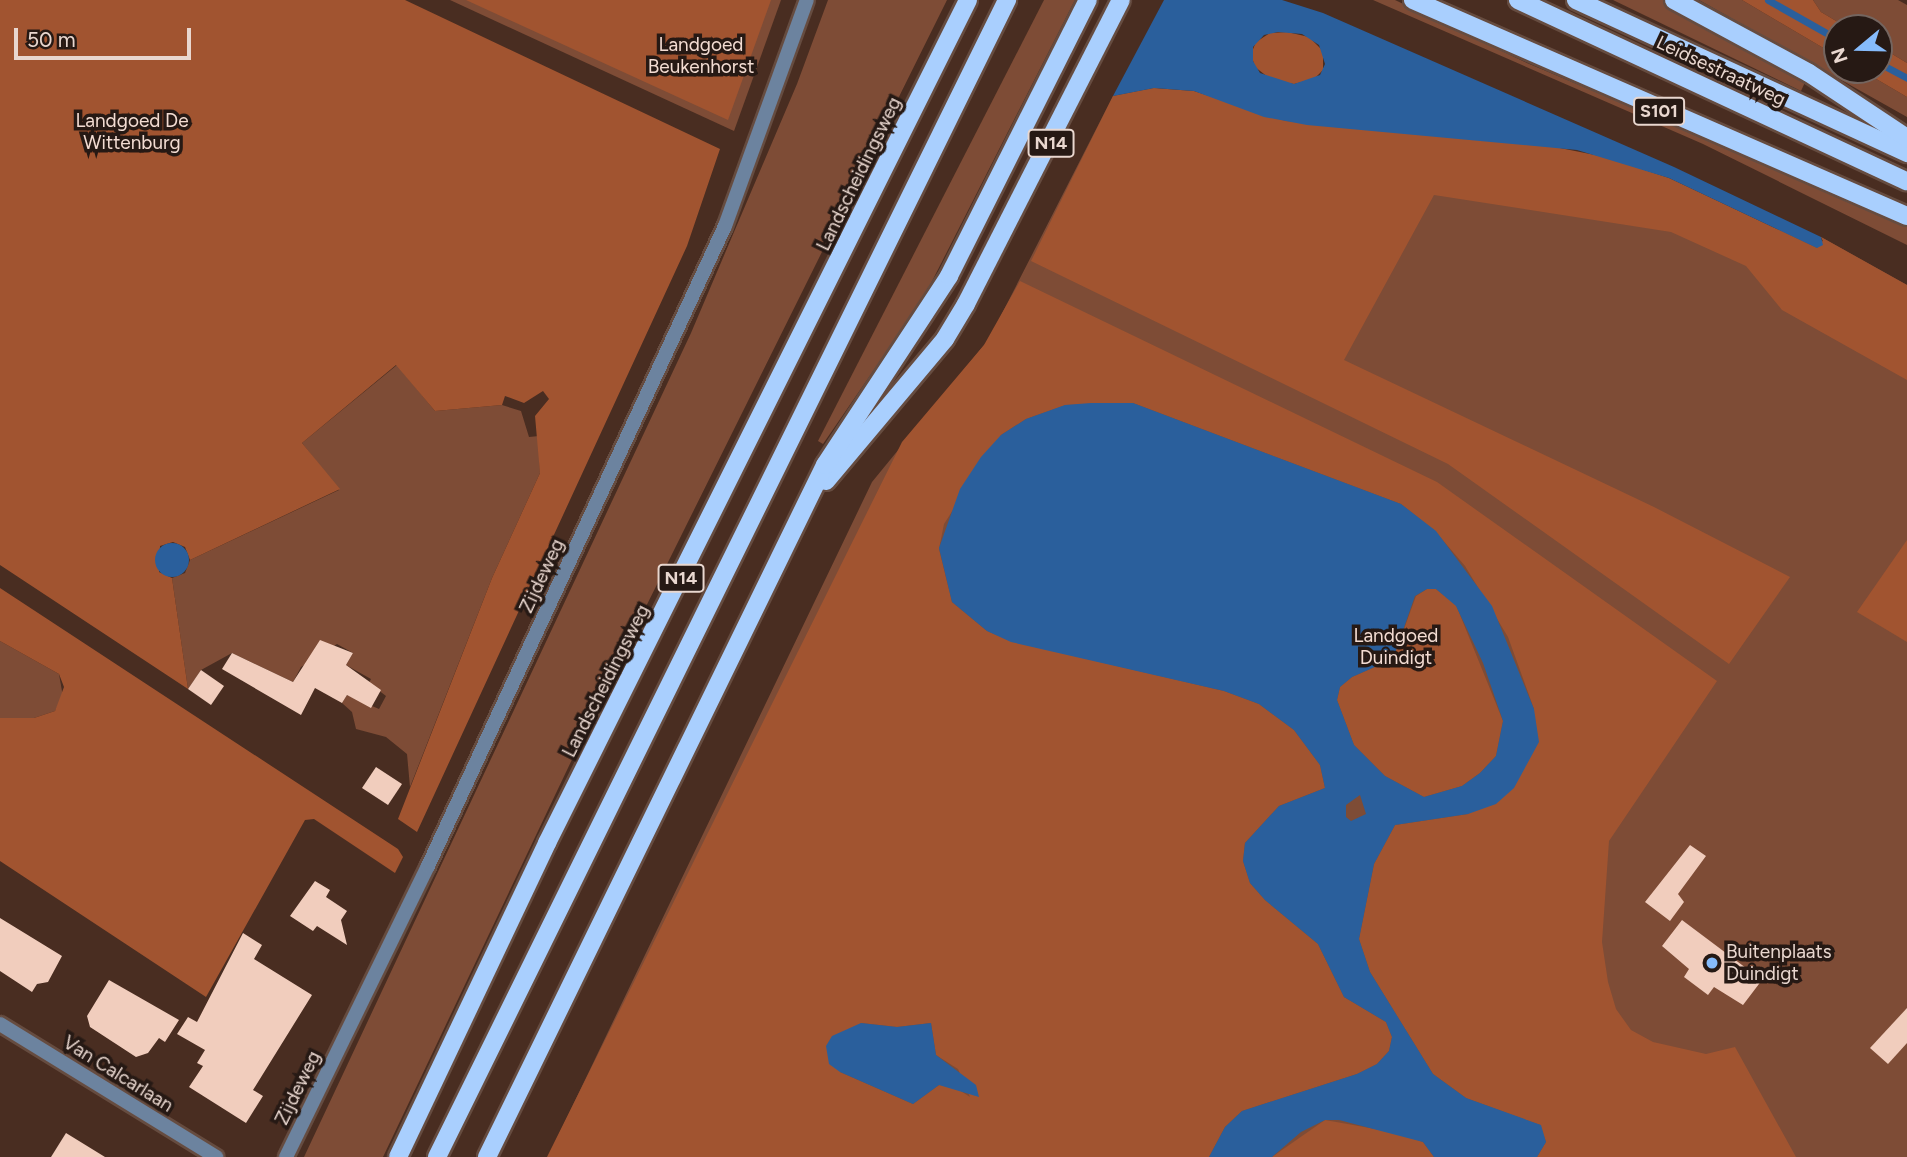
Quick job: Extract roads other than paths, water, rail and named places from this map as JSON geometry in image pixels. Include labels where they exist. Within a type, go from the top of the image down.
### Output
[{"type":"main road","name":"Landscheidingsweg","points":[[398,1157],[547,843],[968,0]]},
{"type":"main road","name":"N14","points":[[437,1157],[1007,0]]},
{"type":"main road","name":"N14","points":[[487,1157],[847,426],[923,320],[949,276],[1088,0]]},
{"type":"main road","name":"N14","points":[[795,527],[833,471],[959,316],[1121,0]]},
{"type":"main road","name":"S101","points":[[1413,0],[1907,216]]},
{"type":"main road","name":"Leidsestraatweg","points":[[1518,0],[1907,181]]},
{"type":"main road","name":"Leidsestraatweg","points":[[1576,0],[1907,153]]},
{"type":"main road","points":[[1674,0],[1808,73],[1907,138]]},
{"type":"street","name":"Zijdeweg","points":[[286,1157],[434,853],[719,239],[765,124],[807,0]]},
{"type":"street","name":"Van Calcarlaan","points":[[0,1024],[216,1157]]},
{"type":"water","points":[[1164,0],[1282,0],[1323,13],[1674,167],[1821,237],[1823,245],[1817,248],[1669,178],[1577,150],[1307,125],[1264,117],[1194,91],[1154,88],[1113,96]],"holes":[[[1278,32],[1302,34],[1319,45],[1325,64],[1320,75],[1294,84],[1260,73],[1253,61],[1253,47],[1264,35]]]},
{"type":"water","points":[[1133,403],[1401,504],[1436,531],[1492,606],[1534,709],[1539,742],[1514,788],[1496,804],[1468,814],[1395,825],[1374,864],[1359,939],[1370,972],[1433,1074],[1466,1098],[1541,1125],[1546,1142],[1537,1157],[1434,1157],[1423,1142],[1339,1120],[1325,1120],[1301,1132],[1272,1157],[1209,1157],[1225,1127],[1242,1111],[1357,1074],[1377,1064],[1389,1051],[1392,1037],[1386,1022],[1344,997],[1318,944],[1265,900],[1250,883],[1243,861],[1245,843],[1279,806],[1325,788],[1320,765],[1294,730],[1259,704],[1224,691],[1011,642],[987,631],[952,602],[939,548],[960,489],[981,457],[1001,435],[1026,419],[1065,405]],"holes":[[[1427,589],[1436,589],[1456,606],[1483,663],[1503,721],[1496,756],[1480,773],[1462,786],[1424,797],[1385,776],[1354,745],[1337,700],[1340,687],[1352,677],[1393,659],[1415,596]],[[1360,795],[1366,814],[1351,821],[1346,817],[1346,805]]]},
{"type":"water","points":[[172,543],[184,548],[189,560],[184,572],[172,577],[160,572],[155,560],[160,548]]},
{"type":"water","points":[[861,1023],[897,1027],[931,1023],[936,1055],[976,1085],[979,1097],[939,1085],[913,1104],[840,1072],[829,1064],[826,1046],[832,1036]]},
{"type":"waterway","points":[[1768,0],[1823,31]]},
{"type":"waterway","points":[[1893,70],[1907,78]]},
{"type":"place","name":"Buitenplaats Duindigt","points":[[1712,963]]},
{"type":"park label","name":"Landgoed Beukenhorst","points":[[701,56]]},
{"type":"park label","name":"Landgoed De Wittenburg","points":[[132,132]]},
{"type":"park label","name":"Landgoed Duindigt","points":[[1396,647]]}]
